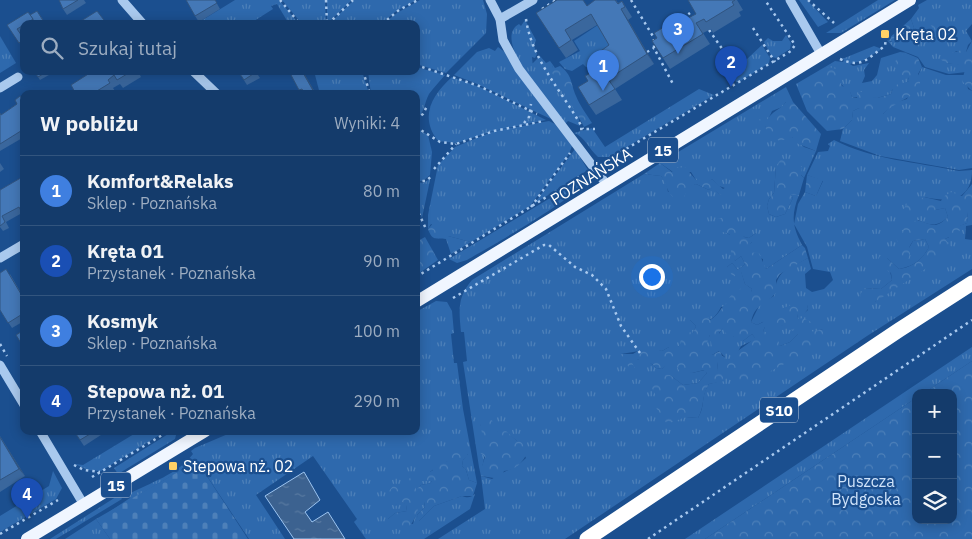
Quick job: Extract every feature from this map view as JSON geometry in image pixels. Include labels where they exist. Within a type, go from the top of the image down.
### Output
[{"type":"highway","name":"S10","points":[[587,539],[972,283]]},
{"type":"main road","name":"POZNAŃSKA","points":[[420,300],[910,0]]},
{"type":"main road","name":"15","points":[[28,539],[198,435]]},
{"type":"street","points":[[122,0],[140,20]]},
{"type":"street","points":[[490,0],[500,20],[503,40],[511,56],[560,126],[577,144],[607,185]]},
{"type":"street","points":[[500,20],[533,0]]},
{"type":"street","points":[[790,0],[822,54]]},
{"type":"street","points":[[197,75],[213,90]]},
{"type":"street","points":[[0,88],[18,77]]},
{"type":"street","points":[[0,258],[20,246]]},
{"type":"street","points":[[0,366],[20,398]]},
{"type":"street","points":[[42,435],[84,505]]},
{"type":"path","points":[[280,0],[297,20]]},
{"type":"path","points":[[326,0],[328,20]]},
{"type":"path","points":[[332,20],[353,0]]},
{"type":"path","points":[[387,20],[399,10],[418,0]]},
{"type":"path","points":[[631,0],[654,38],[654,48],[673,84]]},
{"type":"path","points":[[765,0],[795,46]]},
{"type":"path","points":[[808,0],[834,23]]},
{"type":"path","points":[[630,14],[637,9]]},
{"type":"path","points":[[654,38],[690,13]]},
{"type":"path","points":[[526,19],[528,34],[537,57],[584,129]]},
{"type":"path","points":[[753,28],[775,62]]},
{"type":"path","points":[[709,30],[723,50]]},
{"type":"path","points":[[838,58],[852,64],[865,61],[885,46],[886,37]]},
{"type":"path","points":[[647,52],[654,48]]},
{"type":"path","points":[[420,66],[479,86],[549,120],[494,131],[456,144],[440,142],[420,130]]},
{"type":"path","points":[[366,75],[369,90]]},
{"type":"path","points":[[420,116],[427,106]]},
{"type":"path","points":[[560,126],[596,129]]},
{"type":"path","points":[[434,169],[456,144]]},
{"type":"path","points":[[530,208],[577,144]]},
{"type":"path","points":[[420,181],[426,181],[434,175]]},
{"type":"path","points":[[420,216],[426,229]]},
{"type":"path","points":[[454,298],[544,245],[549,245],[575,266],[592,275],[606,289],[621,326],[640,353]]},
{"type":"path","points":[[648,539],[972,320]]},
{"type":"path","points":[[92,477],[162,435]]},
{"type":"path","points":[[72,464],[84,470],[102,472]]},
{"type":"path","points":[[0,534],[58,500]]},
{"type":"green space","points":[[235,0],[279,0],[296,20],[287,20],[277,4],[271,6],[273,9],[255,20],[202,20]]},
{"type":"green space","points":[[282,0],[325,0],[326,20],[299,20]]},
{"type":"green space","points":[[327,0],[352,0],[331,20],[327,20]]},
{"type":"green space","points":[[354,0],[416,0],[395,12],[386,20],[333,20]]},
{"type":"green space","points":[[420,0],[483,0],[487,14],[486,33],[446,73],[420,65],[420,20],[388,20]]},
{"type":"green space","points":[[799,0],[807,0],[828,22],[818,27]]},
{"type":"green space","points":[[878,0],[895,0],[841,33],[826,33]]},
{"type":"green space","points":[[927,0],[972,0],[972,24],[966,31],[972,41],[968,45],[966,52],[956,51],[946,63],[966,65],[966,72],[949,74],[925,67],[918,57],[893,47],[887,40],[891,42],[911,34],[914,28],[911,19],[919,8],[918,5]]},
{"type":"green space","points":[[940,8],[936,20],[948,35],[935,39],[929,35],[932,27],[926,18],[929,11]]},
{"type":"green space","points":[[911,19],[914,28],[911,34],[896,43],[887,40]]},
{"type":"green space","points":[[525,20],[536,40],[534,46],[537,54],[535,58],[532,57],[533,63],[540,56],[546,63],[550,61],[553,65],[552,71],[578,115],[580,126],[568,121],[565,124],[538,90],[518,58],[512,44],[512,32],[519,24],[521,26]]},
{"type":"green space","points":[[598,25],[613,48],[604,62],[612,76],[586,67],[583,64],[572,71],[565,69],[559,62],[580,51],[574,41]]},
{"type":"green space","points":[[786,35],[791,43],[790,49],[776,58],[772,57],[764,42],[768,38],[773,41],[782,41]]},
{"type":"green space","points":[[0,36],[16,63],[0,73]]},
{"type":"green space","points":[[972,41],[972,91],[962,81],[966,66],[946,63],[940,59],[942,52],[946,50],[952,53],[962,50],[966,52]]},
{"type":"green space","points":[[762,45],[770,58],[769,63],[736,82],[729,69],[747,59]]},
{"type":"green space","points":[[874,46],[882,49],[864,60],[850,64],[853,66],[869,63],[864,70],[865,76],[862,83],[872,81],[877,75],[881,58],[900,52],[909,53],[906,53],[909,81],[892,90],[891,94],[877,98],[852,97],[850,92],[825,67],[835,61],[843,62],[844,60],[842,59]]},
{"type":"green space","points":[[498,47],[506,53],[551,119],[454,75],[477,52],[489,48],[495,51]]},
{"type":"green space","points":[[906,53],[918,58],[922,67],[918,74],[920,90],[883,114],[866,115],[859,108],[853,111],[852,120],[843,129],[827,131],[807,111],[796,84],[825,67],[834,68],[840,73],[839,78],[842,86],[849,88],[852,97],[857,98],[859,92],[866,92],[868,96],[877,98],[891,94],[896,85],[909,81],[909,78],[898,73],[894,64],[897,58]]},
{"type":"green space","points":[[553,65],[555,68],[560,66],[567,73],[578,100],[592,123],[584,127],[551,71]]},
{"type":"green space","points":[[922,67],[946,75],[965,75],[968,89],[972,91],[972,168],[959,170],[880,156],[840,141],[843,129],[852,120],[853,111],[859,108],[883,114],[894,103],[907,99]]},
{"type":"green space","points":[[420,68],[445,75],[429,94],[420,116],[420,90],[370,90],[369,75],[420,75]]},
{"type":"green space","points":[[315,75],[363,75],[368,90],[319,90]]},
{"type":"green space","points":[[452,77],[482,88],[546,120],[493,131],[457,143],[438,141],[429,123],[430,107],[439,91]]},
{"type":"green space","points":[[786,87],[793,102],[786,102],[782,107],[772,111],[765,126],[773,138],[792,137],[804,147],[816,151],[804,178],[793,166],[776,166],[774,193],[769,199],[767,206],[769,214],[776,217],[785,214],[793,198],[791,195],[799,195],[794,223],[798,204],[805,192],[816,196],[823,181],[807,175],[818,152],[828,151],[830,146],[828,144],[834,140],[864,152],[895,160],[959,171],[972,170],[968,188],[958,197],[942,200],[924,197],[935,210],[945,208],[948,217],[934,225],[918,220],[909,248],[913,241],[925,239],[929,247],[923,256],[913,264],[899,269],[887,258],[892,280],[881,289],[864,288],[875,302],[945,239],[956,234],[959,226],[967,223],[968,212],[972,212],[972,225],[966,226],[965,239],[972,240],[972,269],[867,336],[565,539],[438,539],[485,509],[481,476],[492,479],[526,458],[517,441],[506,432],[498,432],[480,424],[485,451],[482,467],[479,467],[463,362],[467,361],[464,332],[461,332],[460,317],[461,298],[467,286],[472,280],[644,174],[661,176],[666,182],[668,192],[696,184],[709,190],[713,187],[720,195],[725,188],[719,186],[712,179],[707,183],[696,180],[691,172],[673,172],[660,163]],"holes":[[[794,225],[807,247],[813,269],[830,272],[833,280],[824,289],[812,292],[806,288],[805,274],[811,269],[808,258],[794,265],[780,275],[777,280],[774,296],[760,304],[751,322],[757,325],[782,312],[807,305],[808,310],[803,314],[797,314],[798,320],[783,325],[765,327],[763,331],[780,346],[790,342],[798,334],[807,334],[823,329],[734,371],[728,371],[741,346],[756,339],[752,334],[743,341],[733,336],[723,327],[712,346],[711,334],[698,353],[712,355],[719,351],[725,357],[718,362],[717,370],[725,380],[709,384],[698,418],[686,417],[670,375],[683,385],[698,383],[707,373],[705,370],[692,373],[667,363],[662,369],[656,368],[648,362],[621,354],[651,349],[662,351],[669,347],[678,347],[693,333],[696,326],[690,320],[712,319],[721,307],[733,305],[751,293],[752,289],[745,284],[741,271],[727,267],[732,263],[738,270],[745,264],[741,256],[735,261],[730,235],[725,232],[749,238],[756,233],[752,242],[741,252],[763,259],[763,266],[766,269],[802,245]]]},
{"type":"green space","points":[[699,89],[714,95],[610,157],[598,157],[581,137],[574,133],[592,128],[605,147]]},
{"type":"green space","points":[[786,102],[793,102],[821,134],[816,151],[796,143],[792,137],[780,141],[773,138],[768,141],[764,137],[767,132],[765,126],[759,124],[758,119],[766,121]]},
{"type":"green space","points":[[549,121],[555,124],[572,146],[569,154],[530,206],[471,242],[448,236],[447,233],[431,224],[428,229],[428,215],[438,165],[455,147],[494,131]]},
{"type":"green space","points":[[420,130],[428,135],[432,152],[430,175],[423,181],[420,181]]},
{"type":"green space","points":[[575,149],[588,170],[534,204]]},
{"type":"green space","points":[[782,158],[793,166],[797,164],[802,167],[801,175],[804,178],[799,195],[791,195],[793,198],[785,214],[776,217],[769,214],[767,206],[769,199],[774,193],[776,166]]},
{"type":"green space","points":[[660,163],[672,172],[676,168],[685,167],[696,180],[703,179],[707,182],[712,179],[723,189],[725,188],[725,193],[720,195],[713,188],[709,190],[696,184],[689,187],[684,197],[673,197],[661,176],[644,174]]},
{"type":"green space","points":[[590,174],[585,182],[556,206],[514,232],[467,260],[457,263],[449,259]]},
{"type":"green space","points":[[807,175],[823,180],[816,196],[805,192]]},
{"type":"green space","points":[[430,179],[422,218],[420,213],[420,183]]},
{"type":"green space","points":[[972,184],[972,212],[968,212],[967,223],[960,226],[960,230],[954,238],[949,237],[945,239],[952,248],[948,254],[875,302],[863,302],[860,295],[864,288],[881,289],[892,280],[891,273],[877,262],[880,256],[887,258],[899,269],[909,267],[917,262],[929,247],[925,239],[913,241],[909,247],[910,254],[908,260],[900,260],[896,253],[900,245],[896,239],[903,232],[904,223],[918,221],[937,225],[948,217],[945,208],[935,210],[928,216],[909,213],[904,208],[909,201],[915,202],[924,197],[941,201],[943,197],[951,192],[962,196]]},
{"type":"green space","points":[[729,218],[734,229],[741,231],[744,237],[749,238],[756,233],[761,242],[757,245],[752,242],[750,244],[751,251],[745,252],[759,253],[766,269],[802,245],[808,258],[780,274],[776,280],[777,291],[755,311],[751,322],[757,325],[763,322],[769,312],[781,312],[783,308],[791,305],[796,307],[799,304],[807,305],[808,309],[804,314],[797,314],[798,319],[803,318],[811,322],[812,327],[807,331],[800,330],[797,325],[793,331],[783,325],[775,329],[765,327],[763,331],[777,337],[780,346],[790,342],[798,334],[821,330],[834,331],[835,337],[752,381],[734,384],[730,378],[733,371],[727,371],[727,365],[734,359],[730,355],[755,338],[752,334],[743,341],[738,341],[733,336],[728,337],[723,328],[719,333],[722,342],[718,347],[712,347],[710,335],[706,345],[699,352],[709,350],[712,355],[720,351],[722,356],[725,357],[721,364],[718,362],[717,370],[726,372],[725,381],[709,384],[698,418],[686,417],[667,424],[655,406],[656,396],[650,384],[655,374],[670,375],[683,385],[698,383],[707,373],[704,370],[692,373],[680,372],[677,367],[670,370],[667,364],[662,369],[656,368],[652,364],[641,362],[638,359],[630,359],[637,372],[634,375],[620,354],[633,354],[646,346],[662,351],[669,347],[678,347],[681,343],[680,335],[684,331],[693,333],[696,326],[690,320],[695,312],[703,312],[710,320],[727,303],[733,304],[729,298],[735,290],[744,288],[751,292],[752,289],[745,284],[741,272],[733,277],[727,267],[732,263],[738,270],[745,264],[741,256],[735,261],[727,241],[730,235],[725,232],[719,233],[716,226],[717,219]]},
{"type":"green space","points":[[436,220],[444,221],[448,227],[448,236],[471,242],[451,254],[446,239],[435,238],[428,229]]},
{"type":"green space","points":[[425,237],[438,260],[420,273],[420,240]]},
{"type":"green space","points":[[436,301],[447,302],[452,311],[454,333],[451,334],[454,363],[457,363],[463,409],[477,483],[469,480],[466,470],[462,466],[463,460],[468,454],[448,461],[430,472],[432,483],[421,485],[416,491],[399,489],[402,502],[406,504],[407,511],[395,513],[388,519],[413,524],[419,502],[424,502],[425,507],[417,515],[419,521],[434,506],[462,496],[469,497],[475,494],[470,509],[424,539],[366,539],[354,522],[357,519],[313,456],[256,495],[285,539],[249,539],[197,461],[103,516],[130,498],[129,494],[172,473],[187,461],[193,454],[191,451],[195,448],[226,435],[420,435],[420,310]]},
{"type":"green space","points":[[972,347],[972,361],[930,389],[912,389],[912,401],[705,539],[685,539]]},
{"type":"green space","name":"Puszcza Bydgoska","points":[[972,361],[972,539],[705,539],[912,401],[912,524],[957,524],[957,389],[930,389]]},
{"type":"green space","points":[[489,418],[496,424],[498,432],[506,431],[517,441],[524,442],[529,449],[520,464],[513,469],[504,471],[500,479],[481,476],[479,467],[482,466],[485,457],[478,451],[481,445],[478,436],[482,433],[480,424],[482,419]]},
{"type":"green space","points":[[132,435],[160,435],[101,471],[88,470],[75,464],[83,465]]},
{"type":"green space","points":[[167,435],[176,435],[175,439],[118,474],[114,468]]},
{"type":"green space","points":[[457,449],[464,450],[468,455],[463,460],[462,466],[466,470],[469,480],[477,483],[473,496],[462,496],[434,506],[418,522],[417,515],[425,507],[424,502],[420,502],[414,520],[409,527],[401,532],[400,529],[387,528],[388,519],[395,513],[407,511],[406,505],[402,502],[396,506],[389,504],[386,495],[395,483],[399,489],[406,489],[404,484],[412,476],[416,481],[416,490],[421,485],[431,483],[432,481],[422,481],[421,476],[423,472],[433,470],[433,458],[441,458],[446,462],[450,459],[452,451]]},
{"type":"green space","points":[[197,461],[248,539],[110,539],[96,519]]},
{"type":"green space","points":[[53,471],[62,488],[56,499],[0,532],[0,516],[49,486]]},
{"type":"green space","points":[[119,495],[122,499],[56,539],[50,539]]},
{"type":"green space","points":[[96,519],[110,539],[65,539]]},
{"type":"water","points":[[304,472],[320,500],[305,512],[312,522],[328,512],[345,539],[294,539],[265,496]]},
{"type":"building","points":[[59,0],[78,0],[63,9]]},
{"type":"building","points":[[186,0],[215,0],[217,3],[195,16]]},
{"type":"building","points":[[557,0],[583,0],[587,6],[595,0],[615,0],[618,4],[622,1],[625,7],[621,9],[647,54],[608,79],[615,89],[589,105],[578,87],[588,81],[585,76],[596,70],[599,74],[608,69],[598,53],[609,45],[591,14],[565,30],[571,40],[559,48],[536,13]]},
{"type":"building","points":[[688,0],[735,0],[732,2],[734,5],[706,22],[704,19],[696,23],[703,34],[663,58],[652,41],[657,38],[654,33],[664,27],[667,32],[676,26],[673,21],[684,15],[686,19],[696,14]]},
{"type":"building","points":[[37,11],[43,20],[33,20],[30,15]]},
{"type":"building","points":[[97,11],[104,20],[83,20]]},
{"type":"building","points":[[28,12],[33,19],[20,20],[20,27],[17,29],[20,33],[19,43],[7,25]]},
{"type":"building","points":[[87,75],[114,75],[108,80],[110,83],[99,90],[74,90],[71,85]]},
{"type":"building","points":[[114,75],[125,75],[117,80]]},
{"type":"building","points":[[241,75],[252,75],[244,80]]},
{"type":"building","points":[[291,75],[304,75],[313,90],[299,90]]},
{"type":"building","points":[[20,96],[20,132],[0,144],[0,113],[1,115],[17,104],[15,100]]},
{"type":"building","points":[[20,178],[20,209],[19,207],[2,216],[5,222],[0,226],[0,190]]},
{"type":"building","points":[[6,269],[20,292],[20,316],[8,323],[0,310],[0,273]]},
{"type":"building","points":[[20,332],[20,342],[16,335]]},
{"type":"building","points":[[77,435],[88,435],[80,440]]},
{"type":"building","points":[[0,437],[19,469],[0,480]]},
{"type":"place","name":"Kręta 02","points":[[885,34]]},
{"type":"place","name":"Kosmyk","points":[[678,54]]},
{"type":"place","name":"Kręta 01","points":[[731,87]]},
{"type":"place","name":"Komfort&Relaks","points":[[603,91]]},
{"type":"place","name":"Stepowa nż. 02","points":[[173,466]]},
{"type":"place","name":"Stepowa nż. 01","points":[[27,519]]}]
